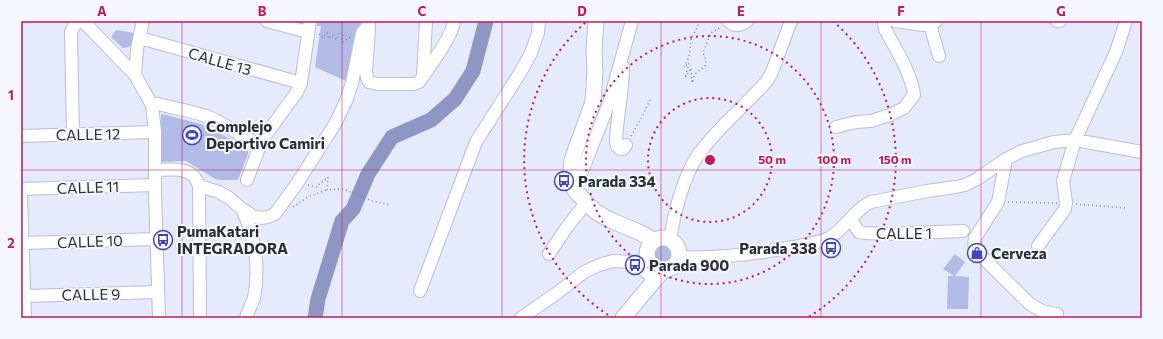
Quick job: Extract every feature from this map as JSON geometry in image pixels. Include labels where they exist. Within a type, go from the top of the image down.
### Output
[{"type":"main road","points":[[596,21],[593,102],[577,147],[576,176],[585,201],[596,212],[610,220],[641,233],[654,241]]},
{"type":"main road","points":[[623,318],[659,275],[677,262],[679,251],[674,242],[670,239],[661,238],[654,241],[648,249],[648,259],[659,275]]},
{"type":"street","points":[[73,134],[71,32],[77,21]]},
{"type":"street","points":[[84,21],[135,75],[152,105],[155,132],[156,239],[159,318]]},
{"type":"street","points":[[135,75],[136,59],[143,21]]},
{"type":"street","points":[[247,180],[262,140],[297,92],[301,83],[309,26],[267,21]]},
{"type":"street","points":[[423,76],[426,21]]},
{"type":"street","points":[[369,23],[366,78],[369,82],[377,84],[414,84],[419,82],[448,38],[454,21]]},
{"type":"street","points":[[420,291],[476,142],[498,110],[524,66],[538,33],[539,21]]},
{"type":"street","points":[[576,176],[609,103],[632,21]]},
{"type":"street","points":[[729,22],[741,26],[747,21]]},
{"type":"street","points":[[670,239],[674,216],[691,167],[697,156],[711,139],[767,81],[772,72],[791,21]]},
{"type":"street","points":[[836,127],[856,122],[871,121],[890,115],[904,108],[914,95],[913,87],[906,70],[885,29],[885,21]]},
{"type":"street","points":[[895,21],[933,23],[939,56]]},
{"type":"street","points":[[1038,246],[1065,209],[1066,203],[1063,181],[1075,140],[1116,52],[1126,21]]},
{"type":"street","points":[[199,186],[219,192],[253,216],[261,218],[274,214],[298,182],[335,124],[346,101],[352,83],[362,33],[369,23]]},
{"type":"street","name":"CALLE 13","points":[[140,38],[301,83]]},
{"type":"street","points":[[623,50],[623,83],[619,104],[616,141],[617,146],[620,149],[623,149],[626,145]]},
{"type":"street","points":[[152,105],[158,104],[206,116],[260,145]]},
{"type":"street","name":"CALLE 12","points":[[21,136],[155,132]]},
{"type":"street","points":[[679,257],[701,258],[737,256],[775,251],[817,242],[830,237],[850,220],[864,205],[870,202],[965,185],[977,179],[1006,159],[1022,151],[1040,145],[1075,140],[1142,152]]},
{"type":"street","points":[[1006,159],[998,202],[975,238],[974,247],[977,252],[1030,304],[1042,311],[1057,314]]},
{"type":"street","points":[[155,170],[182,170],[188,172],[194,176],[199,186],[200,318]]},
{"type":"street","name":"CALLE 11","points":[[21,189],[155,185]]},
{"type":"street","points":[[21,194],[26,318]]},
{"type":"street","points":[[549,254],[585,201]]},
{"type":"street","points":[[242,209],[251,230],[256,270],[254,298],[246,318]]},
{"type":"street","name":"CALLE 1","points":[[850,220],[859,232],[864,233],[889,234],[964,232]]},
{"type":"street","name":"CALLE 10","points":[[23,243],[156,239]]},
{"type":"street","points":[[521,318],[584,272],[599,265],[613,261],[633,262],[659,275]]},
{"type":"street","name":"CALLE 9","points":[[25,296],[158,292]]},
{"type":"path","points":[[698,21],[699,23],[691,40],[689,57],[684,67],[689,63],[685,78],[691,68],[692,83],[695,74],[705,66],[706,60],[703,53],[711,33],[729,22]]},
{"type":"path","points":[[309,26],[323,38],[327,33],[328,39],[332,35],[337,40],[338,33],[343,33],[342,42],[351,37],[360,41]]},
{"type":"path","points":[[626,145],[642,118],[650,98]]},
{"type":"path","points":[[298,182],[316,187],[328,178],[327,190]]},
{"type":"path","points":[[293,207],[308,197],[327,190],[343,189],[372,201],[391,205]]},
{"type":"path","points":[[998,202],[1066,203],[1125,208]]},
{"type":"shaded area","points":[[318,21],[361,21],[348,82],[315,67],[321,26],[317,26]]},
{"type":"shaded area","points":[[116,30],[134,33],[133,42],[129,47],[123,48],[111,37]]},
{"type":"shaded area","name":"Complejo Deportivo Camiri","points":[[162,114],[201,124],[246,147],[248,154],[238,180],[215,179],[186,161],[162,162]]},
{"type":"shaded area","points":[[662,245],[668,248],[671,254],[668,260],[662,263],[656,260],[653,254],[656,248]]},
{"type":"shaded area","points":[[955,254],[965,262],[955,276],[969,277],[968,309],[947,309],[948,276],[954,276],[943,269]]},
{"type":"waterway","points":[[315,318],[318,299],[342,221],[353,209],[368,174],[392,137],[431,120],[455,99],[473,71],[486,21]]},
{"type":"place","name":"Complejo Deportivo Camiri","points":[[192,135]]},
{"type":"place","name":"Parada 334","points":[[564,181]]},
{"type":"place","name":"PumaKatari INTEGRADORA","points":[[163,240]]},
{"type":"place","name":"Parada 338","points":[[831,248]]},
{"type":"place","name":"Cerveza","points":[[977,253]]},
{"type":"place","name":"Parada 900","points":[[635,265]]}]
